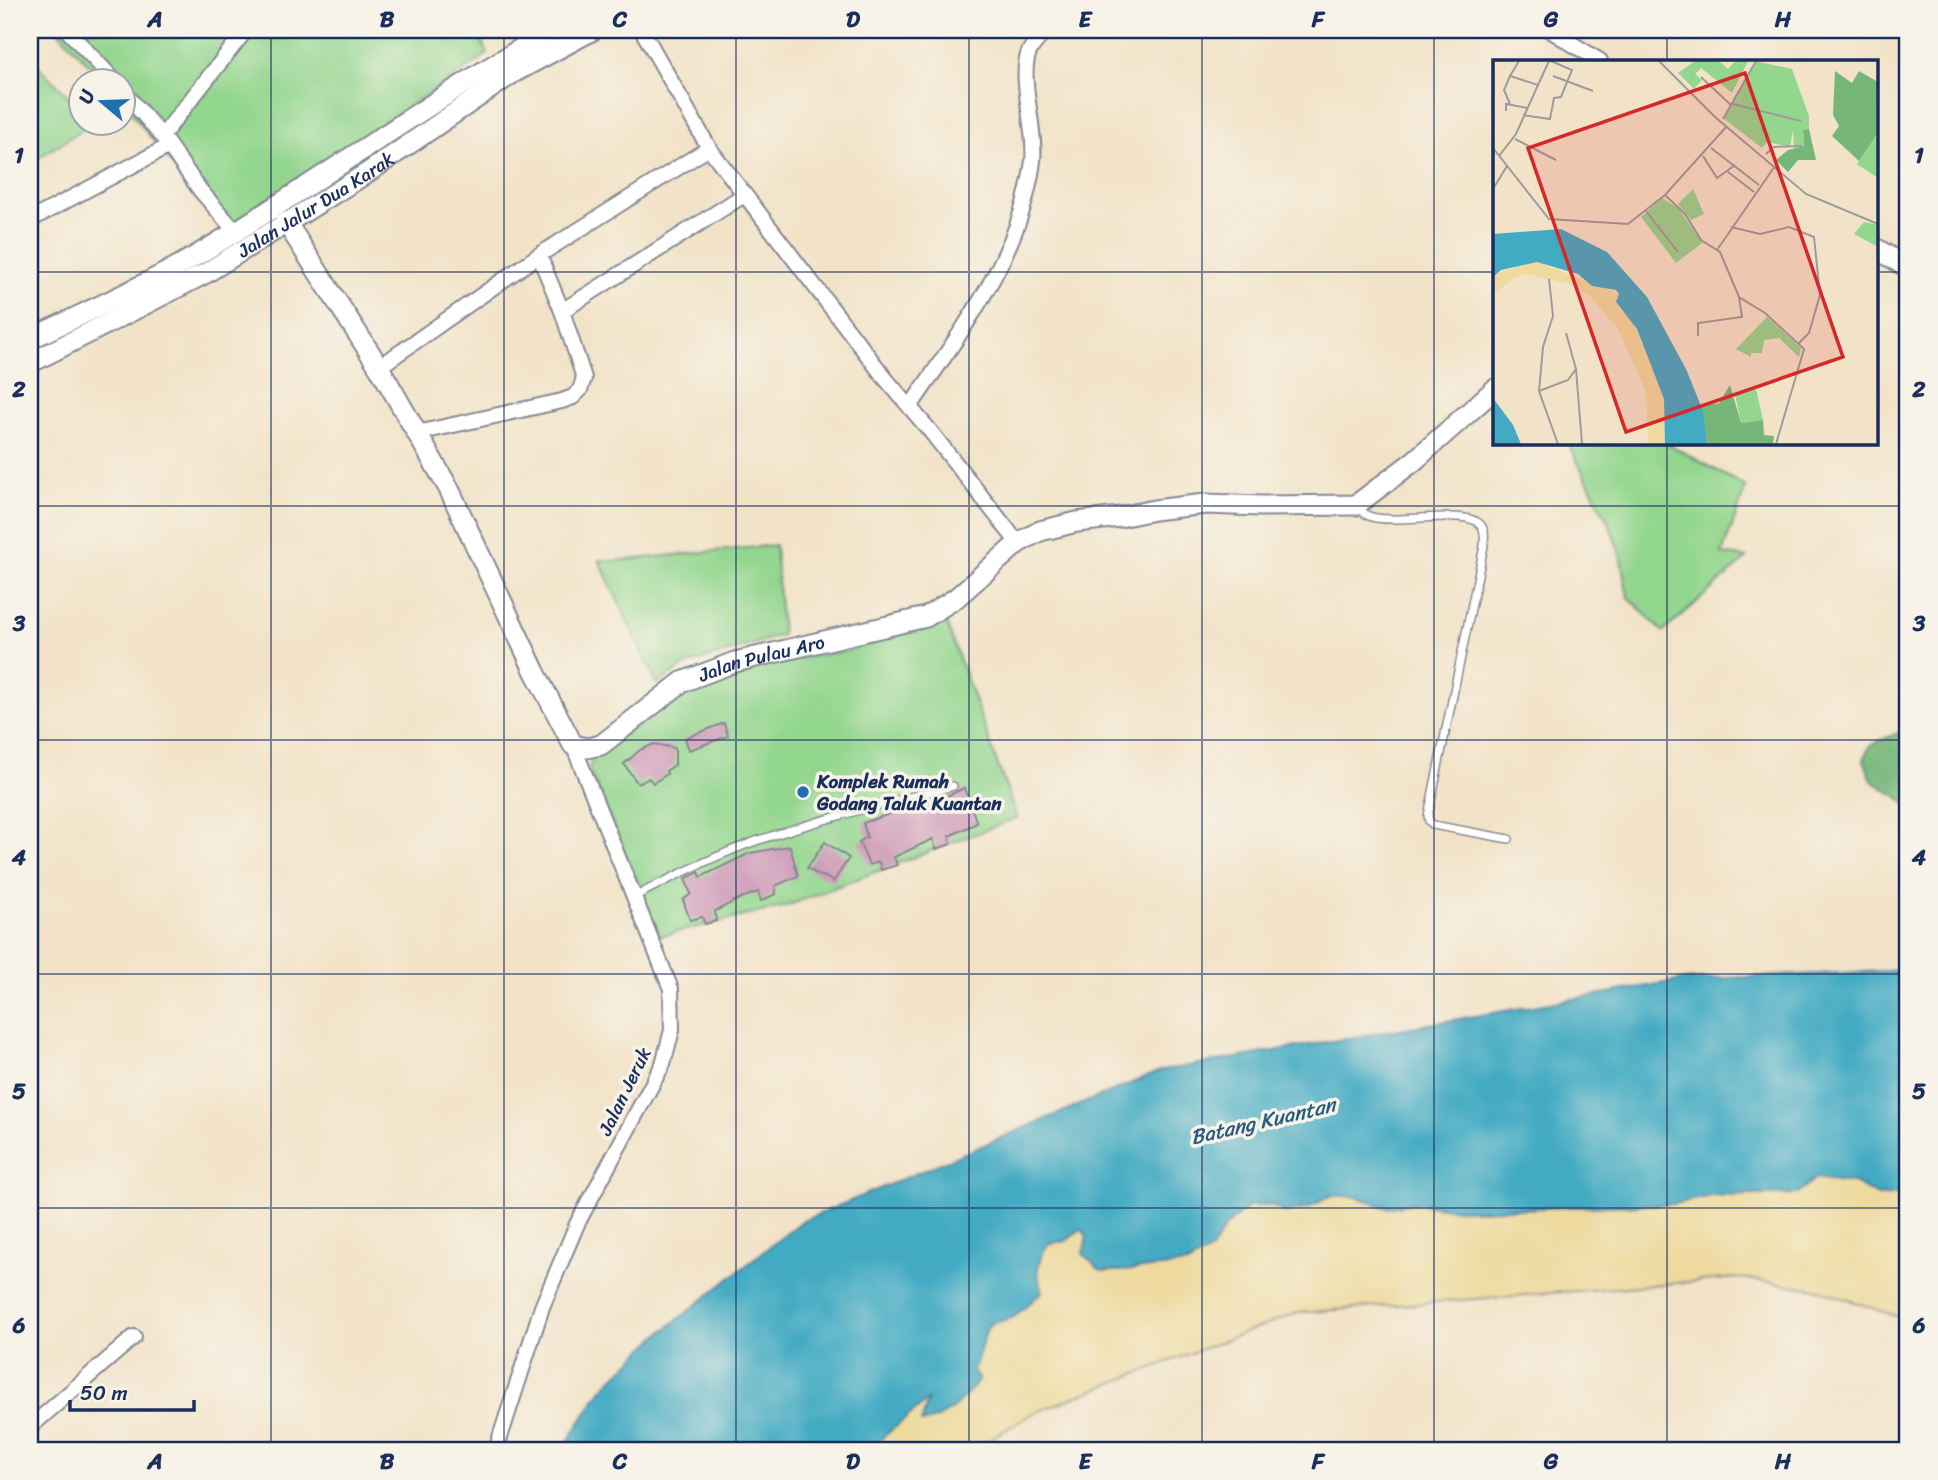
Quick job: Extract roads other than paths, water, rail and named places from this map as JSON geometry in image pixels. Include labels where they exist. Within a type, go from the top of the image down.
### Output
[{"type":"street","points":[[67,30],[101,66]]},
{"type":"street","points":[[30,220],[165,141],[246,30]]},
{"type":"street","name":"Jalan Jalur Dua Karak","points":[[30,339],[186,262],[532,35],[553,30]]},
{"type":"street","name":"Jalan Jalur Dua Karak","points":[[30,363],[206,273],[367,173],[513,73],[593,30]]},
{"type":"street","points":[[642,30],[709,148],[885,378],[1018,542]]},
{"type":"street","points":[[910,407],[984,298],[1011,244],[1031,181],[1035,148],[1024,68],[1030,50],[1047,30]]},
{"type":"street","points":[[1550,30],[1598,60]]},
{"type":"street","points":[[136,107],[235,231]]},
{"type":"street","points":[[379,367],[540,255],[709,148]]},
{"type":"street","points":[[562,311],[744,195]]},
{"type":"street","points":[[285,222],[379,367],[449,489],[529,660],[573,745]]},
{"type":"street","points":[[1878,251],[1908,268]]},
{"type":"street","points":[[416,433],[562,401],[573,397],[580,390],[584,378],[540,255]]},
{"type":"street","points":[[1356,505],[1415,461],[1493,391]]},
{"type":"street","name":"Jalan Pulau Aro","points":[[573,745],[587,748],[601,745],[682,682],[734,662],[926,617],[956,598],[1018,542],[1040,531],[1077,522],[1205,504],[1356,505]]},
{"type":"street","name":"Jalan Jeruk","points":[[496,1450],[542,1307],[577,1224],[663,1064],[672,1030],[671,989],[573,745]]},
{"type":"street","points":[[30,1427],[134,1337]]},
{"type":"lane","points":[[1356,505],[1367,516],[1388,520],[1465,517],[1477,521],[1484,531],[1484,546],[1428,816],[1433,825],[1509,839]]},
{"type":"lane","points":[[634,897],[683,871],[754,842],[803,826],[953,786]]},
{"type":"water","name":"Batang Kuantan","points":[[1908,970],[1908,1196],[1878,1196],[1854,1183],[1815,1178],[1797,1194],[1711,1196],[1674,1204],[1466,1210],[1413,1203],[1387,1208],[1358,1197],[1332,1195],[1308,1208],[1286,1213],[1270,1205],[1249,1206],[1225,1227],[1211,1250],[1187,1264],[1122,1271],[1101,1271],[1083,1254],[1087,1236],[1081,1229],[1066,1241],[1049,1243],[1045,1249],[1038,1266],[1042,1292],[1014,1317],[988,1325],[973,1372],[979,1380],[961,1401],[938,1418],[921,1423],[928,1400],[870,1450],[562,1450],[602,1389],[657,1336],[802,1221],[1160,1071],[1682,980]]},
{"type":"place","name":"Komplek Rumah Godang Taluk Kuantan","points":[[803,792]]}]
